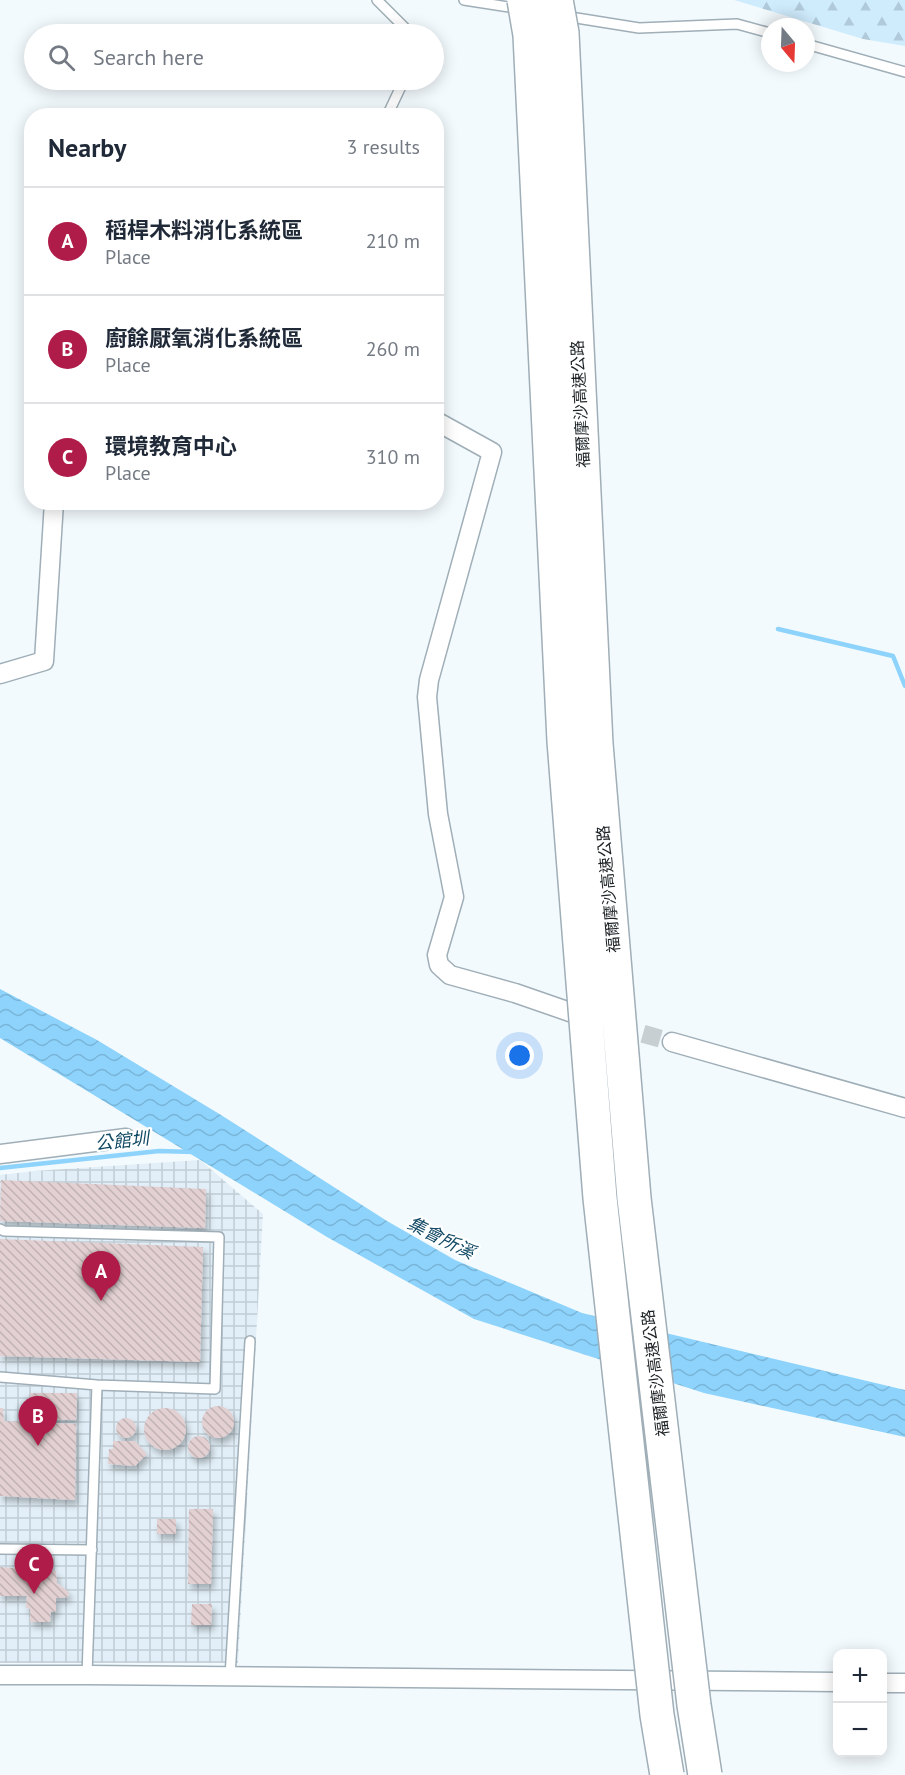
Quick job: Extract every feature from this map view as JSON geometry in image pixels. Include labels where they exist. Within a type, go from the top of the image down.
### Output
[{"type":"highway","name":"福爾摩沙高速公路","points":[[541,6],[530,35],[564,741],[597,1162],[654,1691],[667,1775]]},
{"type":"highway","name":"福爾摩沙高速公路","points":[[541,6],[562,33],[596,744],[632,1174],[694,1705],[705,1775]]},
{"type":"street","points":[[444,425],[492,452],[429,680],[427,697],[438,814],[454,897],[437,954],[439,965],[450,975],[515,993],[591,1019]]},
{"type":"street","points":[[0,674],[44,661],[53,510]]},
{"type":"street","points":[[672,1042],[905,1108]]},
{"type":"street","points":[[0,1154],[126,1138]]},
{"type":"street","points":[[0,1675],[833,1682]]},
{"type":"street","points":[[887,1683],[905,1683]]},
{"type":"lane","points":[[377,0],[401,24]]},
{"type":"lane","points":[[464,0],[541,6],[639,27],[737,24],[761,31]]},
{"type":"lane","points":[[815,47],[905,72]]},
{"type":"lane","points":[[391,108],[399,90]]},
{"type":"lane","points":[[0,1229],[219,1237],[215,1389],[97,1385],[0,1377]]},
{"type":"lane","points":[[230,1677],[250,1341]]},
{"type":"lane","points":[[87,1675],[97,1385]]},
{"type":"lane","points":[[0,1549],[92,1550]]},
{"type":"shaded area","points":[[200,1160],[263,1214],[238,1663],[0,1663],[0,1175]]},
{"type":"green space","points":[[734,0],[905,0],[905,46],[863,39],[815,24],[815,18],[794,18]]},
{"type":"water","points":[[0,989],[97,1040],[221,1115],[387,1221],[455,1260],[582,1313],[905,1390],[905,1437],[704,1393],[474,1319],[327,1237],[0,1038]]},
{"type":"building","points":[[1,1180],[206,1189],[205,1228],[0,1221]]},
{"type":"building","points":[[0,1239],[203,1247],[200,1362],[0,1356]]},
{"type":"building","points":[[30,1393],[77,1393],[76,1420],[31,1419]]},
{"type":"building","points":[[218,1406],[230,1410],[234,1422],[230,1434],[218,1438],[206,1434],[202,1422],[206,1410]]},
{"type":"building","points":[[0,1408],[3,1408],[4,1421],[76,1424],[75,1500],[0,1496]]},
{"type":"building","points":[[165,1408],[173,1409],[180,1414],[185,1421],[185,1437],[180,1444],[173,1449],[165,1450],[157,1449],[150,1444],[145,1437],[144,1429],[145,1421],[150,1414],[157,1409]]},
{"type":"building","points":[[122,1418],[130,1418],[136,1424],[136,1432],[130,1438],[122,1438],[116,1432],[116,1424]]},
{"type":"building","points":[[199,1436],[207,1439],[210,1447],[207,1455],[199,1458],[191,1455],[188,1447],[191,1439]]},
{"type":"building","points":[[113,1441],[135,1441],[147,1454],[135,1466],[108,1464],[109,1449],[113,1449]]},
{"type":"building","points":[[189,1509],[213,1509],[211,1584],[188,1584]]},
{"type":"building","points":[[157,1519],[176,1519],[176,1534],[157,1534]]},
{"type":"building","points":[[0,1567],[56,1571],[57,1583],[69,1592],[68,1597],[56,1598],[56,1612],[51,1611],[50,1622],[30,1622],[30,1609],[26,1608],[27,1596],[0,1596]]},
{"type":"building","points":[[192,1604],[212,1604],[211,1625],[191,1625]]},
{"type":"waterway","points":[[778,629],[893,656],[905,686]]},
{"type":"waterway","name":"公館圳","points":[[0,1168],[159,1151],[194,1152]]},
{"type":"tunnel","points":[[591,1019],[672,1042]]},
{"type":"place","name":"稻桿木料消化系統區","points":[[101,1301]]},
{"type":"place","name":"廚餘厭氧消化系統區","points":[[38,1446]]},
{"type":"place","name":"環境教育中心","points":[[34,1594]]},
{"type":"water label","name":"集會所溪","points":[[441,1238]]}]
